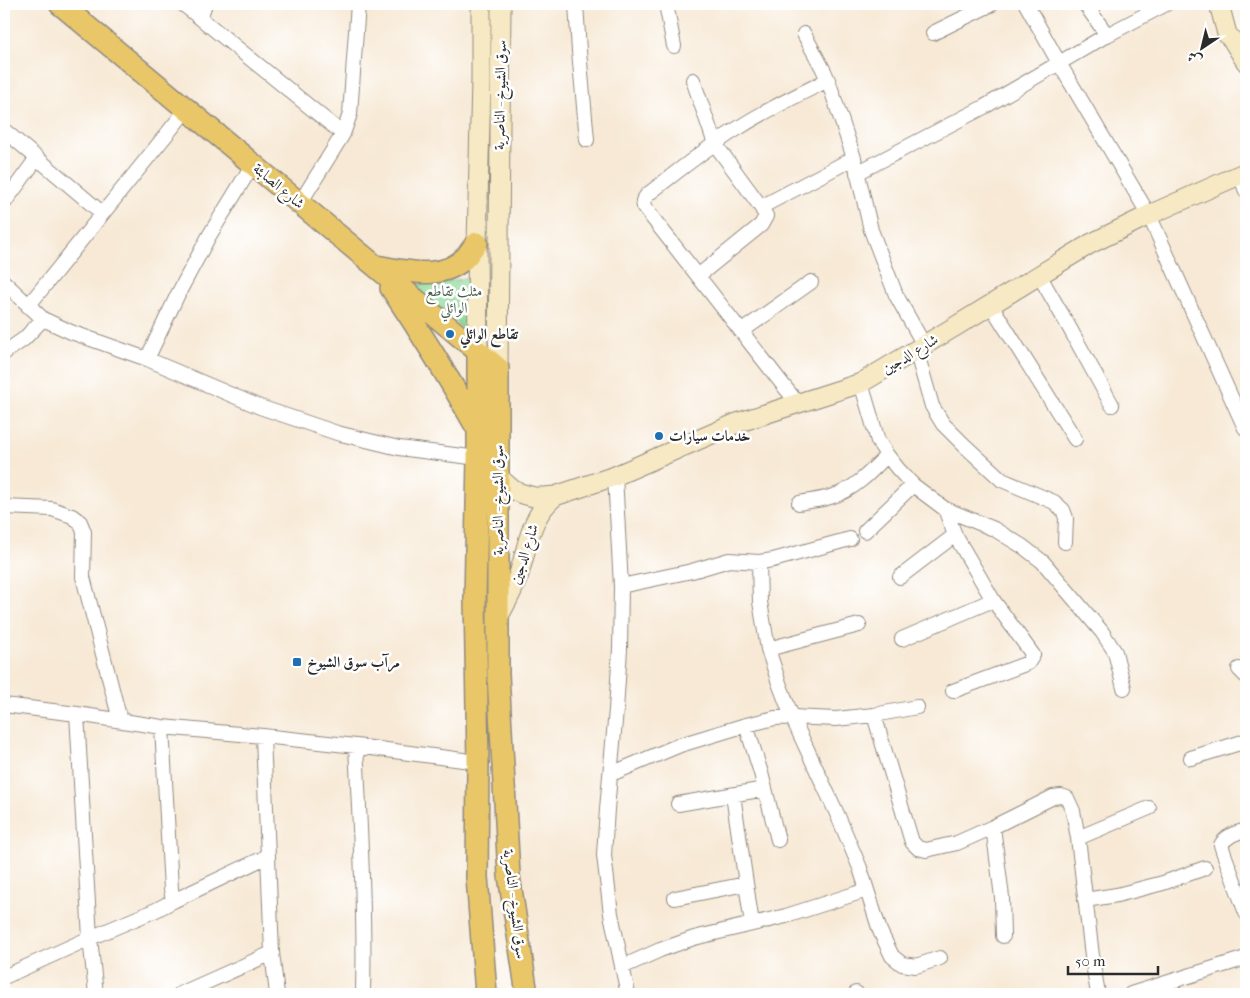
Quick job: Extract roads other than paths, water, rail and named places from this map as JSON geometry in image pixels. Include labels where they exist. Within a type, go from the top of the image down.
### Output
[{"type":"main road","name":"شارع الصابئة","points":[[60,4],[498,368]]},
{"type":"main road","points":[[375,266],[416,273],[434,273],[451,268],[466,257],[477,243]]},
{"type":"main road","points":[[375,266],[429,346],[477,429]]},
{"type":"main road","name":"سوق الشيوخ - الناصرية","points":[[478,351],[475,599],[478,762],[477,877],[486,994]]},
{"type":"main road","name":"سوق الشيوخ - الناصرية","points":[[498,368],[498,674],[509,876],[527,994]]},
{"type":"main road","points":[[477,877],[509,876]]},
{"type":"street","points":[[183,4],[343,134]]},
{"type":"street","points":[[200,18],[205,4]]},
{"type":"street","points":[[300,203],[343,134],[350,114],[358,4]]},
{"type":"street","name":"سوق الشيوخ - الناصرية","points":[[478,351],[477,243],[481,4]]},
{"type":"street","name":"سوق الشيوخ - الناصرية","points":[[498,368],[501,4]]},
{"type":"street","points":[[576,4],[588,140]]},
{"type":"street","points":[[666,4],[674,46]]},
{"type":"street","points":[[933,33],[992,4]]},
{"type":"street","points":[[1026,4],[1149,215],[1245,428]]},
{"type":"street","points":[[1085,4],[1107,35]]},
{"type":"street","points":[[857,174],[984,107],[1107,35],[1166,4]]},
{"type":"street","points":[[1219,4],[1227,34],[1239,39],[1246,62]]},
{"type":"street","points":[[804,34],[828,80],[854,158],[870,230],[920,348],[932,406],[943,424],[1002,480],[1054,502],[1063,510],[1066,518],[1065,542]]},
{"type":"street","points":[[693,80],[715,144],[766,216],[761,225],[698,276]]},
{"type":"street","points":[[798,404],[644,207],[643,201],[647,195],[715,144],[760,114],[828,80]]},
{"type":"street","points":[[28,306],[187,109]]},
{"type":"street","points":[[4,130],[102,213]]},
{"type":"street","points":[[4,203],[37,158]]},
{"type":"street","points":[[761,207],[854,158]]},
{"type":"street","points":[[148,359],[178,294],[209,236],[253,164]]},
{"type":"street","name":"شارع الدجين","points":[[497,476],[523,494],[544,498],[555,496],[615,476],[737,423],[860,383],[1090,244],[1149,215],[1244,179]]},
{"type":"street","points":[[1039,275],[1070,327],[1112,405]]},
{"type":"street","points":[[4,282],[43,319],[72,332],[148,359],[260,407],[337,433],[399,448],[478,458]]},
{"type":"street","points":[[742,331],[811,282]]},
{"type":"street","points":[[991,305],[1075,439]]},
{"type":"street","points":[[4,353],[24,339],[43,319]]},
{"type":"street","points":[[860,383],[878,441],[887,455],[913,485],[945,509],[994,529],[1022,546],[1043,562],[1115,652],[1124,688]]},
{"type":"street","points":[[799,502],[831,497],[852,487],[871,472],[887,455]]},
{"type":"street","points":[[615,476],[621,586],[620,649],[604,855],[611,914],[628,994]]},
{"type":"street","points":[[865,532],[913,485]]},
{"type":"street","name":"شارع الدجين","points":[[499,616],[517,580],[536,517],[544,505],[555,496]]},
{"type":"street","points":[[4,507],[52,509],[72,516],[80,522],[84,532],[83,577],[120,720]]},
{"type":"street","points":[[945,509],[955,535],[993,600],[1033,655],[1028,663],[953,691]]},
{"type":"street","points":[[900,577],[955,535]]},
{"type":"street","points":[[621,586],[692,571],[728,560],[759,562],[773,560],[850,539]]},
{"type":"street","points":[[759,562],[760,602],[768,649],[779,683],[792,717],[860,868],[880,931],[892,956],[902,964],[916,966],[940,958]]},
{"type":"street","points":[[902,639],[993,600]]},
{"type":"street","points":[[768,649],[859,625]]},
{"type":"street","points":[[4,705],[162,727],[356,746],[478,762]]},
{"type":"street","points":[[611,774],[680,745],[775,718],[836,719],[874,715],[917,707]]},
{"type":"street","points":[[77,714],[90,938],[96,994]]},
{"type":"street","points":[[874,715],[912,842],[918,848],[926,850],[957,843],[1052,797],[1060,796],[1067,798],[1073,811],[1078,838],[1098,994]]},
{"type":"street","points":[[746,725],[778,840]]},
{"type":"street","points":[[162,727],[173,901]]},
{"type":"street","points":[[263,736],[272,953],[277,994]]},
{"type":"street","points":[[1191,758],[1231,744],[1246,741]]},
{"type":"street","points":[[356,746],[364,935],[363,994]]},
{"type":"street","points":[[678,804],[765,790]]},
{"type":"street","points":[[733,795],[752,924]]},
{"type":"street","points":[[1078,838],[1149,808]]},
{"type":"street","points":[[993,827],[1002,897],[1002,936]]},
{"type":"street","points":[[1246,830],[1230,835],[1221,845],[1246,913]]},
{"type":"street","points":[[4,977],[156,910],[268,856]]},
{"type":"street","points":[[1085,900],[1117,895],[1163,883],[1205,868]]},
{"type":"street","points":[[675,898],[746,884]]},
{"type":"street","points":[[622,967],[660,950],[694,938],[786,916],[867,890]]},
{"type":"street","points":[[180,994],[272,953]]},
{"type":"street","points":[[1131,994],[1246,958]]},
{"type":"place","name":"تقاطع الوائلي","points":[[450,334]]},
{"type":"place","name":"خدمات سيارات","points":[[659,436]]},
{"type":"place","name":"مرآب سوق الشيوخ","points":[[297,662]]},
{"type":"park label","name":"مثلث تقاطع الوائلي","points":[[454,300]]}]
